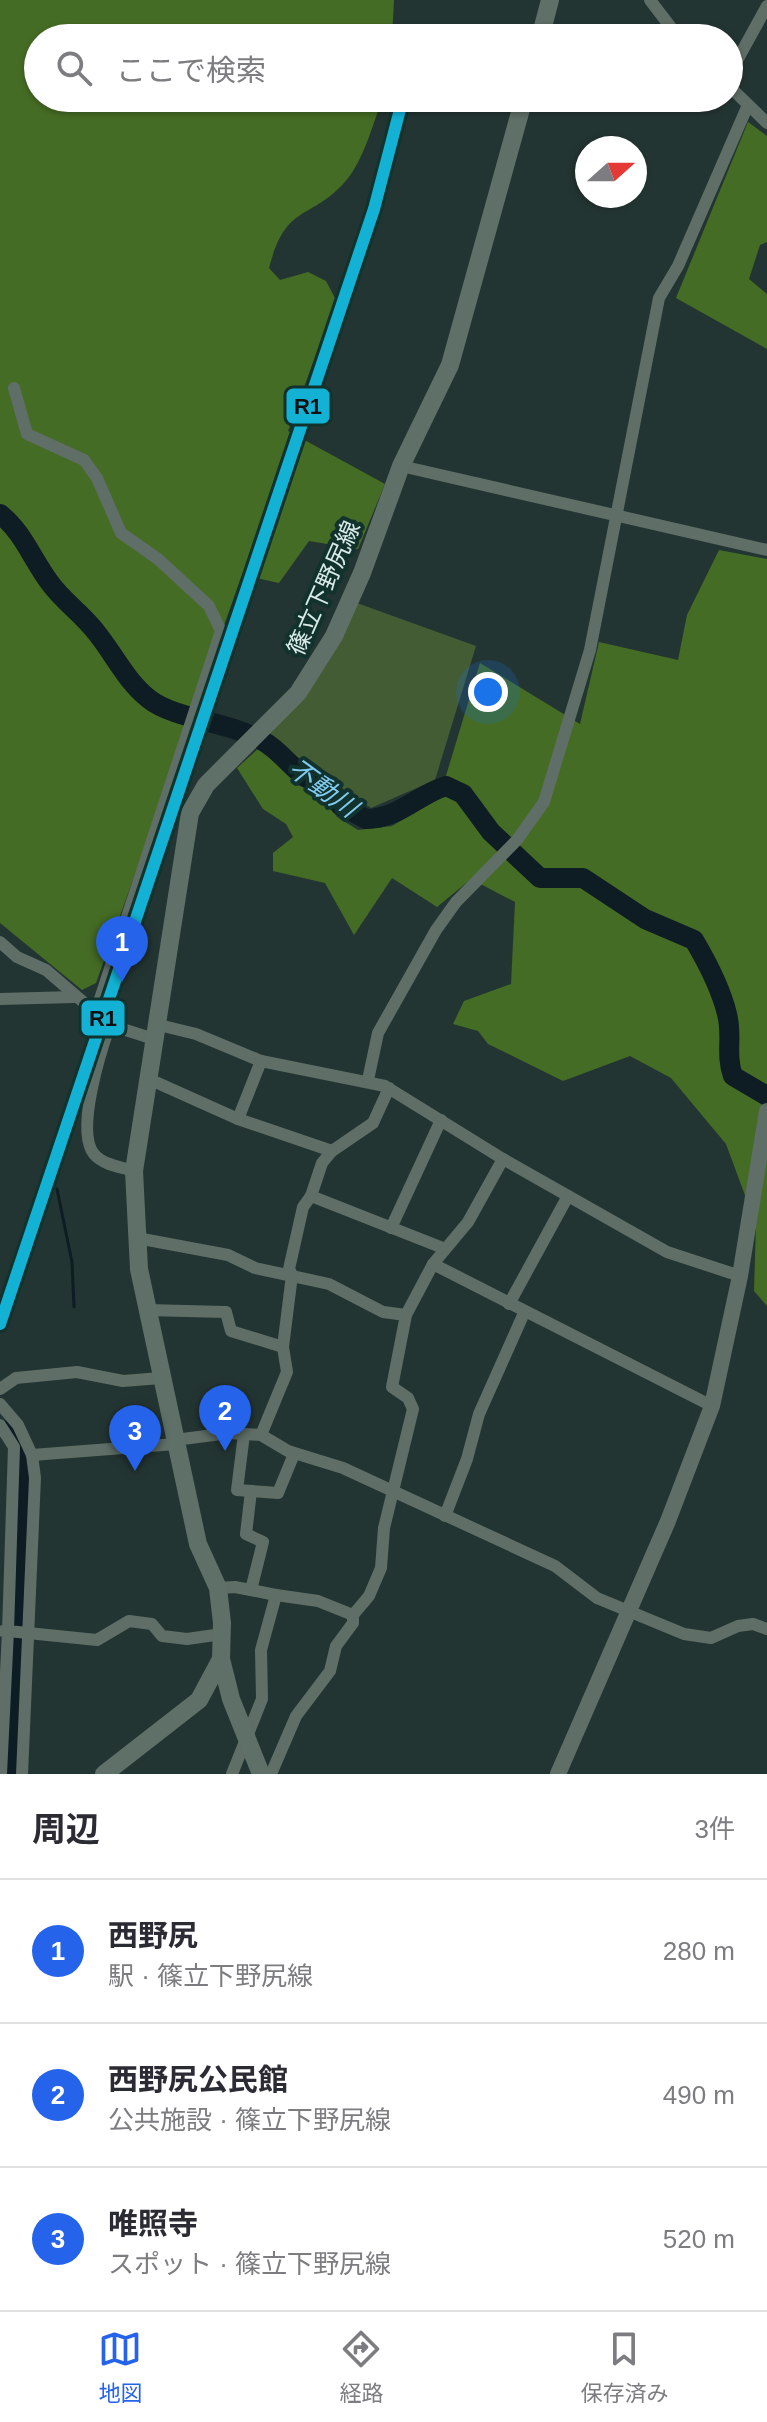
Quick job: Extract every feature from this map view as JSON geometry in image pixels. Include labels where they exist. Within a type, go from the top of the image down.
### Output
[{"type":"main road","points":[[544,24],[550,0]]},
{"type":"main road","name":"篠立下野尻線","points":[[261,1774],[231,1699],[221,1659],[218,1588],[198,1544],[146,1310],[137,1238],[134,1171],[151,1080],[190,813],[206,785],[298,693],[319,664],[362,573],[401,466],[450,365],[520,112]]},
{"type":"main road","points":[[104,1774],[199,1700],[221,1659]]},
{"type":"main road","points":[[199,1700],[231,1699]]},
{"type":"street","points":[[650,0],[668,24]]},
{"type":"street","points":[[743,50],[767,6]]},
{"type":"street","points":[[743,100],[767,123]]},
{"type":"street","points":[[368,1080],[378,1033],[414,967],[456,902],[512,845],[544,802],[590,650],[659,298],[678,266],[748,105]]},
{"type":"street","points":[[14,388],[27,434],[84,460],[97,478],[121,533],[158,559],[209,606],[221,631],[95,1014]]},
{"type":"street","points":[[401,466],[767,550]]},
{"type":"street","points":[[0,942],[17,957],[46,970],[110,1025],[158,1033],[196,1034],[261,1061],[368,1080],[389,1088],[503,1159],[667,1252],[740,1276]]},
{"type":"street","points":[[0,999],[74,997]]},
{"type":"street","points":[[110,1025],[100,1053],[90,1104],[91,1150],[97,1158],[134,1171]]},
{"type":"street","points":[[238,1119],[261,1061]]},
{"type":"street","points":[[151,1080],[238,1119],[332,1151]]},
{"type":"street","points":[[261,1435],[287,1372],[283,1347],[292,1275],[289,1269],[303,1207],[311,1196],[322,1163],[332,1151],[373,1123],[389,1088]]},
{"type":"street","points":[[558,1774],[674,1508],[712,1406],[740,1276],[767,1111]]},
{"type":"street","points":[[391,1228],[441,1120]]},
{"type":"street","points":[[271,1774],[296,1716],[330,1671],[336,1646],[353,1623],[353,1615],[369,1596],[381,1568],[384,1528],[413,1409],[408,1398],[392,1387],[406,1315],[433,1264],[443,1248],[468,1222],[503,1159]]},
{"type":"street","points":[[311,1196],[443,1248]]},
{"type":"street","points":[[509,1304],[568,1196]]},
{"type":"street","points":[[137,1238],[228,1255],[255,1268],[329,1284],[383,1312],[406,1315]]},
{"type":"street","points":[[433,1264],[712,1406]]},
{"type":"street","points":[[146,1310],[226,1312],[231,1331],[283,1347]]},
{"type":"street","points":[[445,1516],[467,1459],[479,1414],[524,1313]]},
{"type":"street","points":[[0,1389],[16,1378],[77,1372],[123,1381],[161,1378]]},
{"type":"street","points":[[0,1404],[18,1425],[32,1455],[35,1478],[1,1702],[1,1774]]},
{"type":"street","points":[[0,1425],[14,1447],[14,1632],[22,1774]]},
{"type":"street","points":[[244,1434],[237,1490],[278,1493],[294,1454]]},
{"type":"street","points":[[32,1455],[244,1434],[261,1435],[294,1454],[343,1468],[555,1566],[597,1598],[627,1612],[699,1638],[711,1638],[738,1626],[767,1629]]},
{"type":"street","points":[[251,1491],[246,1534],[263,1542],[251,1590]]},
{"type":"street","points":[[218,1588],[318,1601],[353,1615]]},
{"type":"street","points":[[232,1774],[262,1699],[261,1650],[276,1595]]},
{"type":"street","points":[[14,1632],[97,1640],[129,1621],[152,1624],[162,1636],[187,1639],[222,1634]]},
{"type":"green space","points":[[0,0],[394,0],[393,24],[24,24],[24,112],[378,112],[351,174],[331,195],[291,223],[276,247],[269,268],[280,280],[308,272],[326,281],[336,300],[288,431],[385,484],[358,549],[309,541],[279,583],[242,575],[96,983],[82,990],[0,923]]},
{"type":"green space","points":[[748,122],[767,136],[767,242],[760,245],[749,279],[767,294],[767,349],[676,298]]},
{"type":"green space","points":[[719,550],[767,559],[767,1306],[754,1291],[756,1225],[726,1144],[671,1078],[630,1056],[563,1081],[488,1044],[478,1031],[453,1024],[464,1001],[511,984],[515,902],[471,879],[437,907],[392,878],[354,935],[325,883],[273,871],[273,853],[293,837],[286,824],[263,809],[237,768],[259,748],[278,759],[297,785],[321,794],[337,817],[358,830],[392,826],[439,799],[480,663],[580,724],[599,642],[678,660],[687,615]]},
{"type":"green space","points":[[357,603],[476,646],[435,780],[371,808],[264,734]]},
{"type":"waterway","name":"不動川","points":[[0,514],[21,537],[50,583],[96,632],[134,684],[160,706],[263,741],[307,778],[327,785],[340,805],[366,819],[398,811],[446,786],[463,794],[491,832],[540,878],[583,878],[645,919],[694,940],[713,976],[729,1022],[733,1076],[767,1096]]},
{"type":"waterway","points":[[57,1189],[72,1262],[74,1307]]},
{"type":"waterway","points":[[12,1774],[25,1463],[22,1444],[13,1427]]},
{"type":"transit line","name":"R1","points":[[0,1324],[374,209],[399,112]]},
{"type":"place","name":"西野尻","points":[[122,982]]},
{"type":"place","name":"西野尻公民館","points":[[225,1451]]},
{"type":"place","name":"唯照寺","points":[[135,1471]]}]
